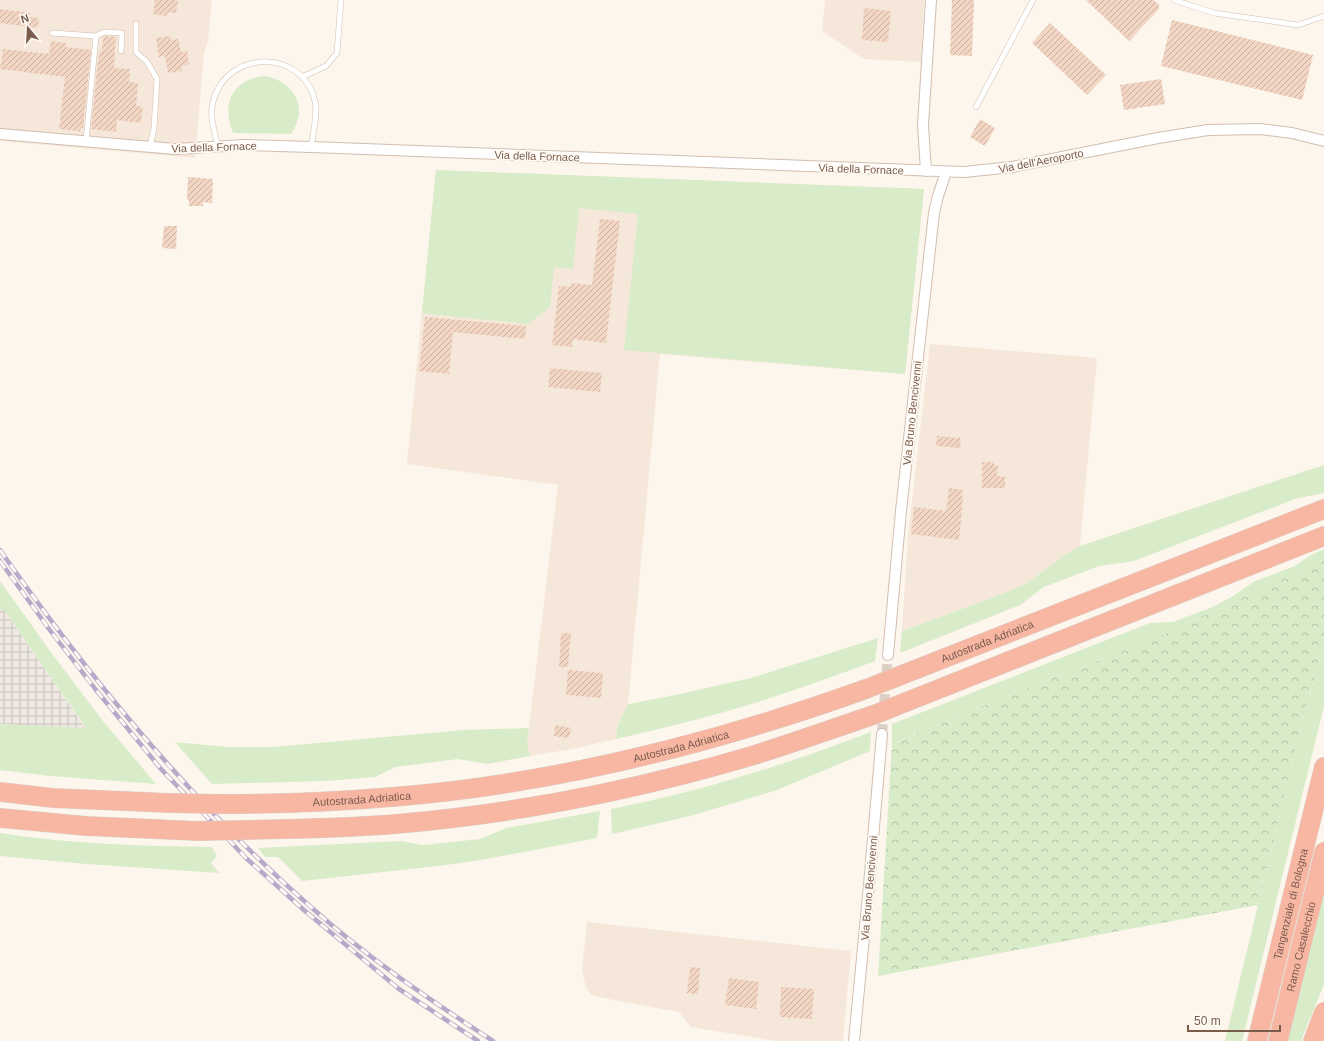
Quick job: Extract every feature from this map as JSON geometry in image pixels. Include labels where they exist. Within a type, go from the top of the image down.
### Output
[{"type":"highway","name":"Autostrada Adriatica","points":[[0,792],[53,798],[169,803],[295,804],[447,792],[564,774],[690,745],[788,717],[866,689],[1324,509]]},
{"type":"highway","points":[[0,818],[94,826],[198,831],[355,827],[450,818],[576,798],[699,770],[807,738],[876,714],[1324,536]]},
{"type":"highway","name":"Tangenziale di Bologna","points":[[1257,1041],[1324,766]]},
{"type":"highway","name":"Ramo Casalecchio","points":[[1278,1041],[1324,852]]},
{"type":"highway","points":[[1313,1041],[1324,1012]]},
{"type":"street","points":[[926,171],[923,125],[931,0]]},
{"type":"street","name":"Via dell'Aeroporto","points":[[926,171],[975,172],[1012,167],[1158,138],[1208,130],[1260,129],[1292,133],[1324,141]]},
{"type":"street","name":"Via della Fornace","points":[[0,134],[175,149],[244,145],[926,171]]},
{"type":"street","name":"Via Bruno Bencivenni","points":[[888,655],[901,511],[934,213],[946,172]]},
{"type":"street","name":"Via Bruno Bencivenni","points":[[854,1041],[870,879],[882,734]]},
{"type":"lane","points":[[302,77],[326,66],[337,53],[340,0]]},
{"type":"lane","points":[[976,107],[1033,0]]},
{"type":"lane","points":[[1174,0],[1214,13],[1298,25],[1324,16]]},
{"type":"lane","points":[[136,24],[136,52],[148,62],[157,79],[154,128],[150,147]]},
{"type":"lane","points":[[52,33],[96,36],[104,32],[122,33],[121,51]]},
{"type":"lane","points":[[86,141],[96,36]]},
{"type":"lane","points":[[218,147],[211,115],[217,90],[227,76],[244,65],[263,61],[287,66],[302,77],[310,89],[316,110],[311,147]]},
{"type":"shaded area","points":[[0,0],[212,0],[208,41],[204,53],[195,158],[0,141]]},
{"type":"shaded area","points":[[825,0],[924,0],[921,62],[864,59],[822,31]]},
{"type":"shaded area","points":[[436,170],[924,189],[905,374],[660,354],[628,704],[617,728],[616,739],[572,749],[530,756],[527,744],[558,485],[407,464]]},
{"type":"shaded area","points":[[930,344],[1097,358],[1080,546],[1065,555],[1026,584],[902,631],[908,535]]},
{"type":"shaded area","points":[[0,610],[4,610],[86,729],[0,724]]},
{"type":"shaded area","points":[[587,922],[851,951],[843,1041],[776,1041],[691,1027],[679,1012],[598,997],[591,994],[586,987],[582,970]]},
{"type":"green space","points":[[265,76],[284,84],[291,90],[296,98],[299,106],[299,115],[291,134],[233,133],[228,112],[232,95],[244,82]]},
{"type":"green space","points":[[436,170],[924,189],[905,374],[624,350],[638,214],[579,208],[573,269],[554,267],[550,307],[528,324],[422,313]]},
{"type":"green space","points":[[1324,465],[1324,493],[1295,499],[1134,561],[1099,566],[1044,587],[1020,605],[900,653],[902,631],[1026,584],[1065,555],[1080,546]]},
{"type":"green space","points":[[1324,549],[1324,560],[1151,640],[1002,698],[892,744],[892,724],[1150,623],[1173,622],[1213,607],[1255,581],[1295,566],[1311,555]]},
{"type":"green space","points":[[1324,560],[1324,645],[1307,703],[1258,905],[878,976],[892,744],[1002,698],[1151,640]]},
{"type":"green space","points":[[0,581],[50,651],[103,721],[156,784],[50,776],[0,770],[0,724],[86,728],[4,610],[0,610]]},
{"type":"green space","points":[[878,638],[875,661],[804,687],[743,706],[689,722],[616,739],[617,728],[628,704],[751,678]]},
{"type":"green space","points":[[1324,645],[1324,706],[1242,1041],[1225,1041],[1307,703]]},
{"type":"green space","points":[[529,728],[527,744],[530,756],[487,764],[458,759],[395,767],[375,777],[325,781],[212,784],[175,742],[227,747],[273,747],[464,730]]},
{"type":"green space","points":[[871,732],[870,751],[777,790],[690,816],[612,834],[611,809],[710,786],[775,766]]},
{"type":"green space","points":[[600,811],[597,838],[481,860],[302,881],[278,857],[265,857],[258,848],[401,841],[423,845],[480,839],[506,828]]},
{"type":"green space","points":[[0,833],[79,842],[212,847],[217,856],[211,863],[219,873],[86,864],[0,856]]},
{"type":"green space","points":[[1324,893],[1324,984],[1301,1041],[1288,1041]]},
{"type":"building","points":[[155,0],[178,0],[176,13],[168,12],[167,16],[153,14]]},
{"type":"building","points":[[952,0],[974,0],[972,56],[950,55]]},
{"type":"building","points":[[1086,0],[1154,0],[1159,5],[1159,9],[1129,41]]},
{"type":"building","points":[[864,8],[891,11],[888,42],[862,40]]},
{"type":"building","points":[[0,9],[30,13],[29,17],[39,18],[38,28],[0,23]]},
{"type":"building","points":[[1172,20],[1313,55],[1302,100],[1161,66]]},
{"type":"building","points":[[1050,23],[1106,75],[1087,95],[1032,43]]},
{"type":"building","points":[[170,36],[171,40],[178,39],[181,52],[187,51],[189,64],[182,66],[182,71],[168,73],[165,56],[159,57],[156,38]]},
{"type":"building","points":[[103,37],[116,37],[114,68],[130,69],[129,82],[138,83],[136,106],[143,107],[141,123],[117,120],[116,132],[91,129],[99,51],[102,51]]},
{"type":"building","points":[[51,41],[66,43],[66,47],[91,50],[83,128],[81,128],[80,131],[59,129],[65,77],[0,69],[3,49],[49,54]]},
{"type":"building","points":[[1161,79],[1165,104],[1124,110],[1120,85]]},
{"type":"building","points":[[980,119],[995,128],[985,146],[970,137]]},
{"type":"building","points":[[188,177],[213,179],[212,203],[203,202],[203,206],[189,206],[189,200],[187,200]]},
{"type":"building","points":[[600,219],[620,221],[606,343],[573,339],[572,347],[552,345],[559,286],[571,287],[571,283],[592,285]]},
{"type":"building","points":[[164,226],[177,226],[176,249],[162,248]]},
{"type":"building","points":[[425,317],[526,326],[525,339],[453,332],[449,374],[419,371]]},
{"type":"building","points":[[550,368],[602,373],[600,392],[548,387]]},
{"type":"building","points":[[937,436],[961,438],[960,448],[936,446]]},
{"type":"building","points":[[982,462],[994,462],[994,466],[998,466],[997,476],[1005,477],[1005,488],[982,488]]},
{"type":"building","points":[[949,488],[963,490],[959,540],[911,534],[914,507],[946,511]]},
{"type":"building","points":[[561,633],[571,633],[568,667],[559,667]]},
{"type":"building","points":[[568,670],[603,673],[601,698],[566,695]]},
{"type":"building","points":[[555,725],[571,728],[569,738],[554,736]]},
{"type":"building","points":[[690,967],[700,968],[698,994],[687,993]]},
{"type":"building","points":[[729,978],[759,982],[756,1009],[725,1005]]},
{"type":"building","points":[[781,987],[814,989],[812,1019],[780,1017]]},
{"type":"tunnel","points":[[882,734],[888,655]]},
{"type":"railway","points":[[0,550],[70,646],[107,693],[145,738],[225,826],[312,908],[355,944],[423,994],[493,1041]]},
{"type":"railway","points":[[0,561],[49,629],[96,690],[161,769],[246,858],[305,911],[399,989],[478,1041]]}]
